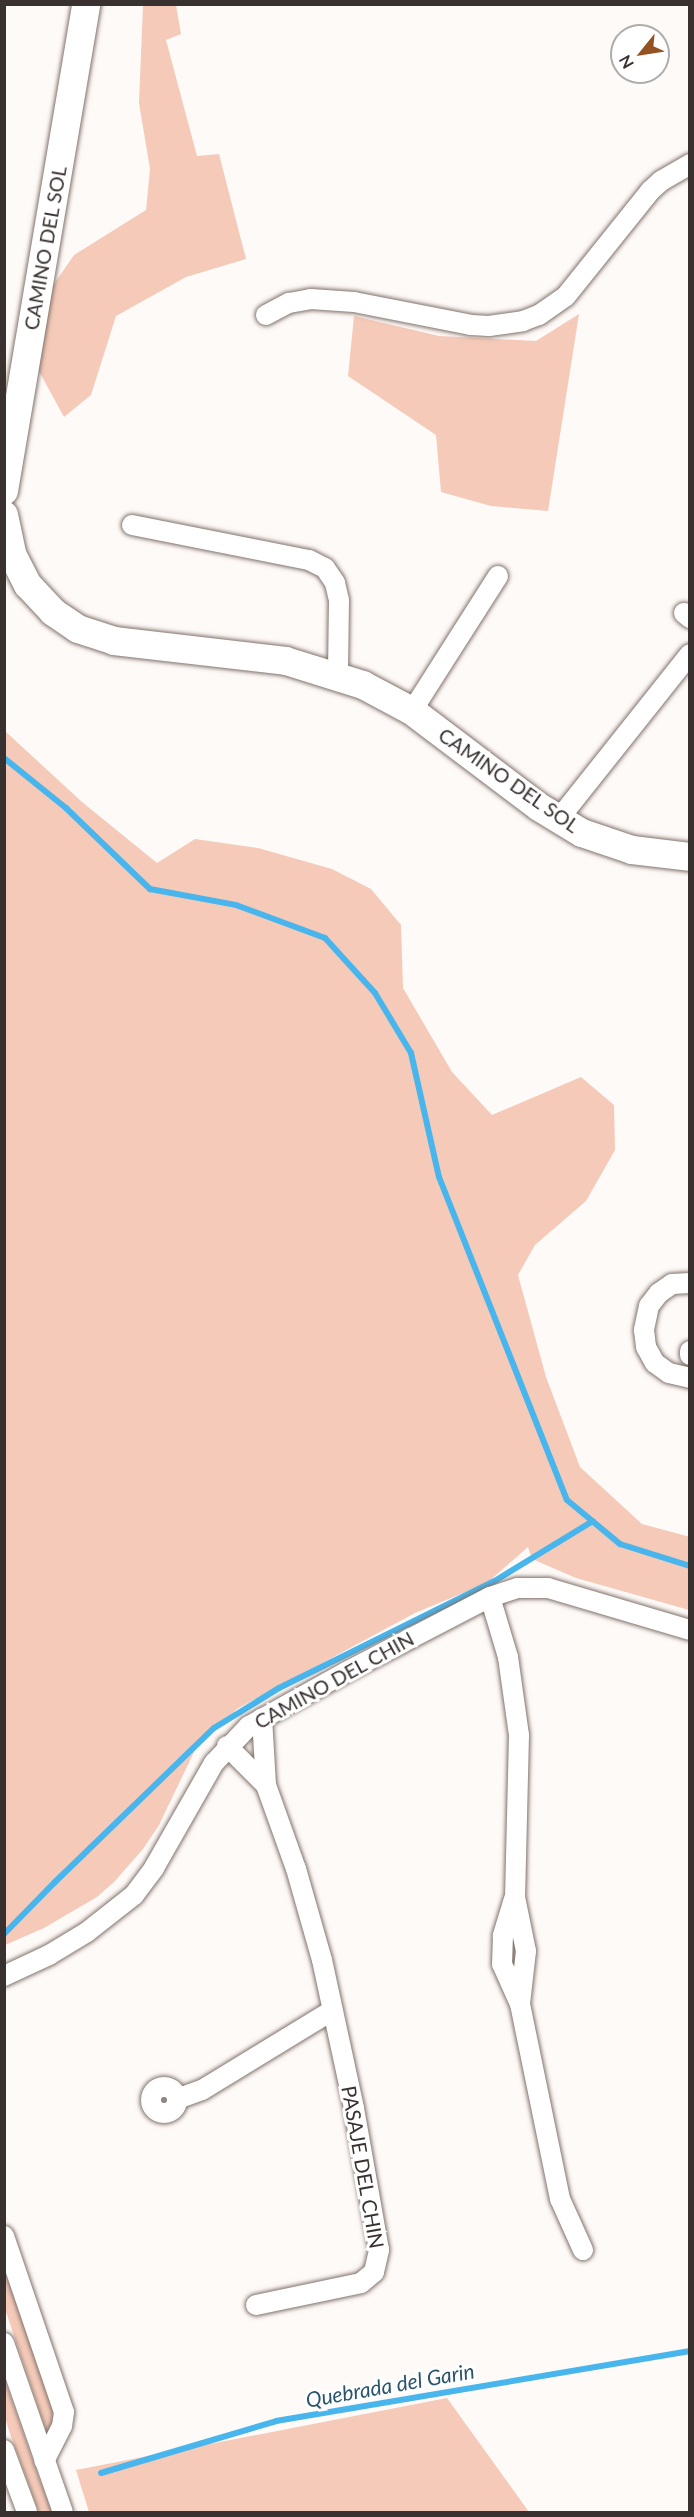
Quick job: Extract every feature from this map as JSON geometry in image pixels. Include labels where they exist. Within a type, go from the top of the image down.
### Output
[{"type":"street","name":"CAMINO DEL SOL","points":[[4,491],[86,4]]},
{"type":"street","points":[[266,315],[289,303],[311,299],[354,302],[471,325],[489,326],[523,321],[553,306],[566,296],[650,191],[667,176],[690,164]]},
{"type":"street","name":"CAMINO DEL SOL","points":[[4,515],[12,554],[28,585],[52,612],[78,629],[114,641],[261,657],[338,675],[363,685],[412,711],[558,820],[598,839],[632,850],[690,857]]},
{"type":"street","points":[[132,525],[309,560],[325,568],[335,583],[339,600],[338,675]]},
{"type":"street","points":[[412,711],[498,576]]},
{"type":"street","points":[[558,820],[690,654]]},
{"type":"street","points":[[690,1283],[672,1284],[659,1293],[649,1306],[644,1330],[646,1347],[655,1363],[669,1373],[690,1378]]},
{"type":"street","name":"CAMINO DEL CHIN","points":[[4,1976],[78,1938],[134,1895],[154,1868],[203,1781],[227,1746],[262,1718],[490,1597],[517,1588],[548,1588],[690,1630]]},
{"type":"street","points":[[490,1597],[508,1657],[519,1735],[515,1897],[503,1936],[501,1957],[510,1987],[520,2004],[560,2199],[583,2250]]},
{"type":"street","name":"PASAJE DEL CHIN","points":[[256,2305],[361,2283],[377,2265],[379,2250],[333,2010],[309,1911],[266,1785],[262,1718]]},
{"type":"street","name":"PASAJE DEL CHIN","points":[[227,1746],[266,1785]]},
{"type":"street","points":[[177,2099],[202,2090],[333,2010]]},
{"type":"street","points":[[4,2236],[64,2412],[62,2426],[44,2461]]},
{"type":"street","points":[[4,2343],[63,2512]]},
{"type":"street","points":[[4,2450],[27,2512]]},
{"type":"shaded area","points":[[143,5],[176,5],[181,34],[166,40],[197,156],[219,154],[246,259],[186,277],[116,316],[91,395],[64,417],[35,364],[45,297],[74,255],[146,210],[150,169],[139,103]]},
{"type":"shaded area","points":[[579,314],[548,511],[491,506],[441,492],[436,435],[348,376],[354,316],[439,336],[536,341]]},
{"type":"shaded area","points":[[5,731],[82,802],[157,863],[195,839],[258,848],[332,869],[371,889],[401,925],[403,988],[452,1072],[492,1115],[581,1077],[614,1105],[615,1150],[586,1201],[535,1245],[518,1275],[546,1377],[580,1467],[642,1524],[690,1537],[689,1610],[576,1578],[532,1559],[528,1547],[487,1583],[415,1613],[237,1709],[196,1748],[159,1825],[143,1849],[114,1882],[97,1897],[44,1928],[5,1945]]},
{"type":"shaded area","points":[[4,2258],[56,2409],[49,2439],[5,2309]]},
{"type":"shaded area","points":[[5,2380],[52,2512],[39,2512],[9,2431],[5,2417]]},
{"type":"shaded area","points":[[447,2398],[529,2512],[89,2512],[76,2470]]},
{"type":"waterway","points":[[4,758],[66,808],[150,889],[236,905],[325,938],[375,993],[411,1053],[439,1177],[567,1500],[620,1544],[690,1566]]},
{"type":"waterway","points":[[4,1934],[214,1728],[279,1688],[493,1582],[593,1521]]},
{"type":"waterway","name":"Quebrada del Garin","points":[[101,2473],[276,2421],[690,2351]]}]
